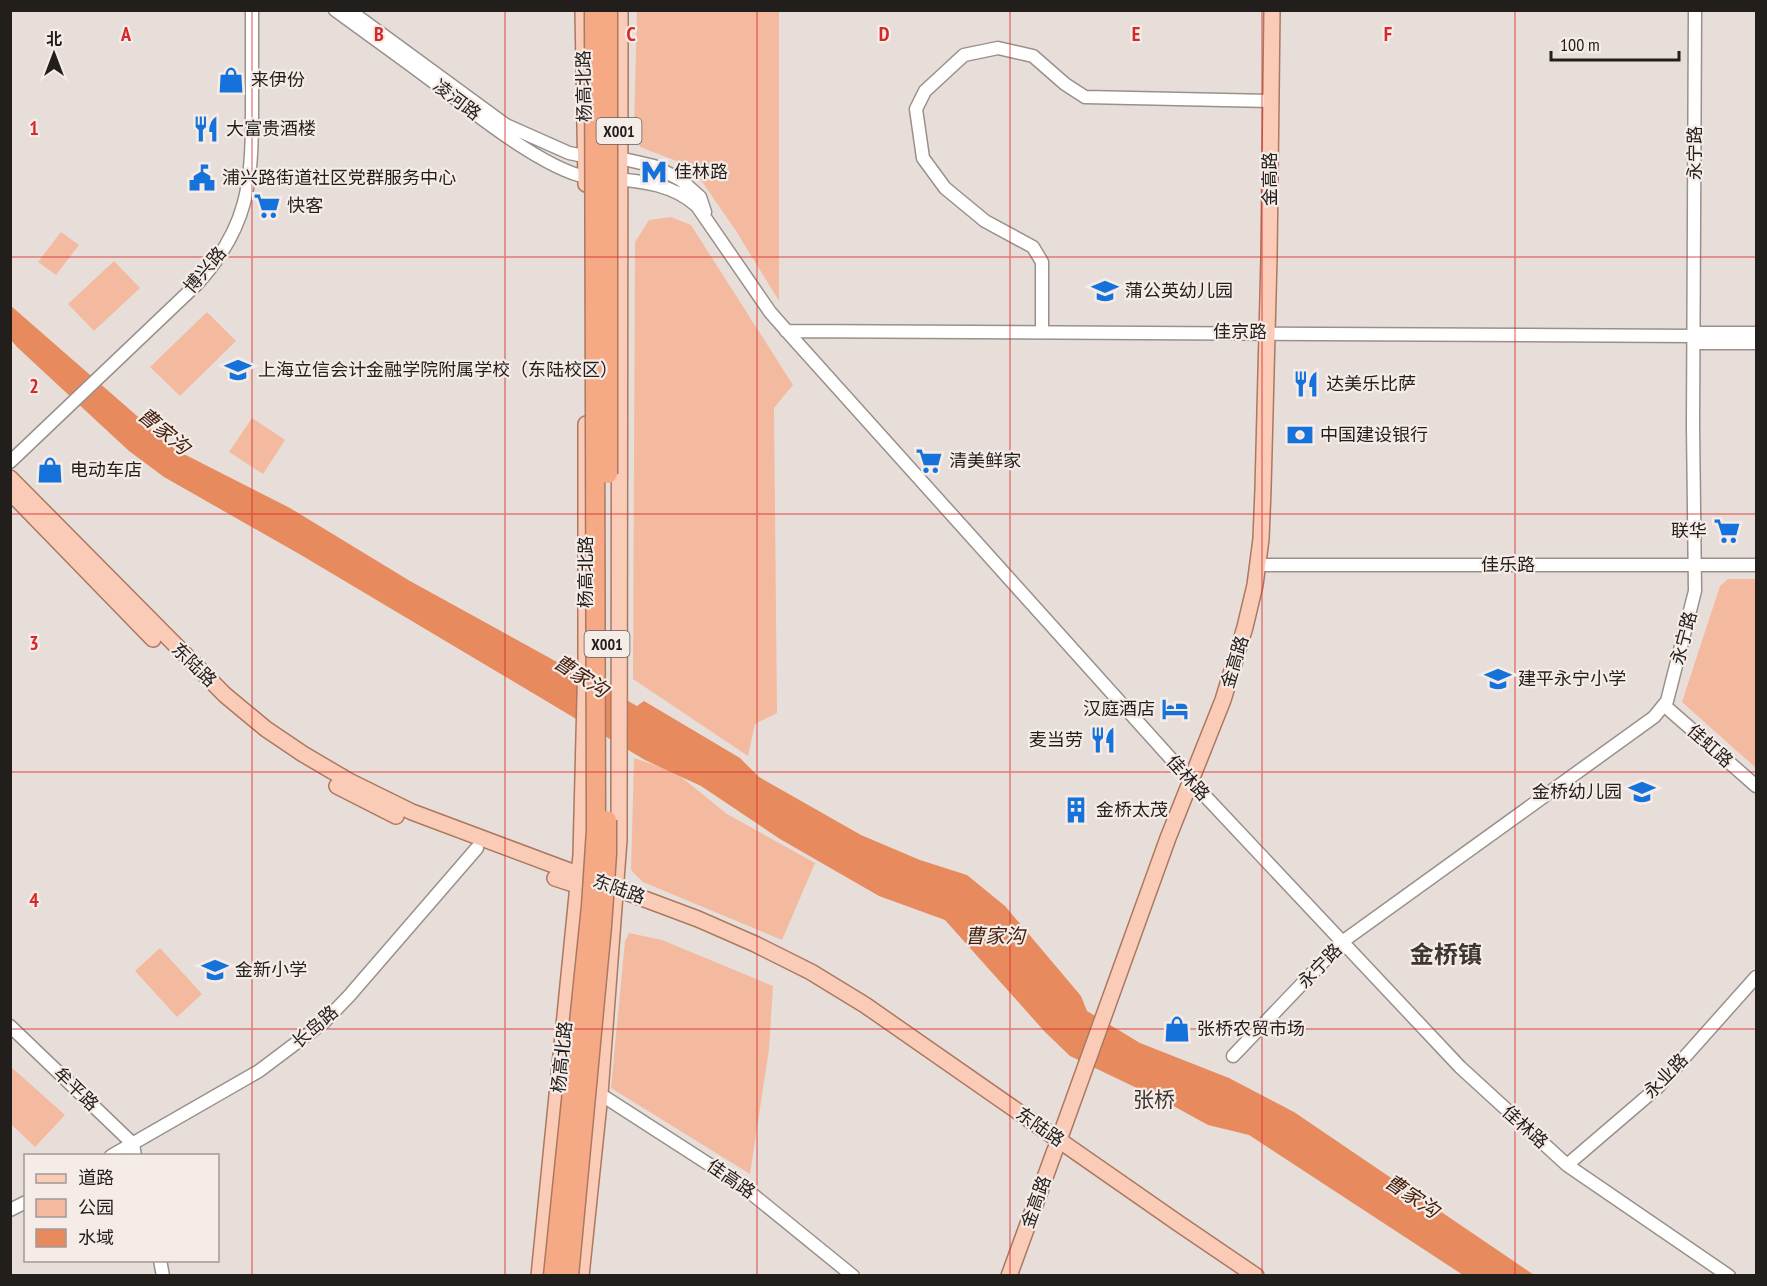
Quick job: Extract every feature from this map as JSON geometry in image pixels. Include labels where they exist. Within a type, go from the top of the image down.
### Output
[{"type":"highway","name":"杨高北路","points":[[553,1275],[596,830],[594,10]]},
{"type":"highway","name":"杨高北路","points":[[569,1275],[603,926],[607,854],[608,10]]},
{"type":"main road","name":"杨高北路","points":[[539,1275],[580,880],[586,658],[586,178],[583,10]]},
{"type":"main road","name":"杨高北路","points":[[581,1275],[600,1094],[619,840],[620,10]]},
{"type":"main road","name":"金高路","points":[[1009,1275],[1168,838],[1223,700],[1245,627],[1258,564],[1263,489],[1272,10]]},
{"type":"main road","name":"东陆路","points":[[10,478],[200,672],[238,707],[280,739],[327,769],[391,803],[616,893],[723,940],[806,981],[1256,1275]]},
{"type":"main road","name":"东陆路","points":[[10,493],[193,679],[232,715],[306,768],[367,802],[408,821],[477,848],[580,880]]},
{"type":"main road","name":"东陆路","points":[[1057,1145],[1238,1275]]},
{"type":"street","name":"凌河路","points":[[335,10],[502,133],[552,164],[586,178]]},
{"type":"street","name":"凌河路","points":[[349,10],[506,125],[568,153],[585,157]]},
{"type":"street","name":"永宁路","points":[[1233,1056],[1342,942],[1654,717],[1665,706],[1694,597],[1695,10]]},
{"type":"street","name":"博兴路","points":[[13,459],[205,275],[227,245],[248,195],[252,164],[252,11]]},
{"type":"street","points":[[1042,332],[1042,262],[1033,247],[985,221],[945,188],[923,158],[916,109],[926,91],[964,55],[998,48],[1033,56],[1065,84],[1085,97],[1270,101]]},
{"type":"street","name":"佳林路","points":[[585,157],[619,159],[654,166],[681,180],[700,197],[707,219]]},
{"type":"street","name":"佳林路","points":[[586,178],[620,180],[672,189],[686,196],[707,219],[770,312],[789,334],[1191,781],[1460,1067],[1567,1165],[1729,1275]]},
{"type":"street","name":"佳京路","points":[[789,334],[1042,332],[1267,335]]},
{"type":"street","name":"佳京路","points":[[789,334],[1695,337],[1756,333]]},
{"type":"street","name":"佳京路","points":[[1695,337],[1756,342]]},
{"type":"street","name":"佳乐路","points":[[1258,564],[1756,565]]},
{"type":"street","name":"佳虹路","points":[[1665,706],[1756,786]]},
{"type":"street","name":"长岛路","points":[[116,1154],[134,1150],[259,1071],[324,1022],[477,848]]},
{"type":"street","name":"永业路","points":[[1567,1165],[1658,1087],[1756,977]]},
{"type":"street","name":"牟平路","points":[[10,1026],[134,1150]]},
{"type":"street","name":"佳高路","points":[[600,1094],[741,1185],[853,1275]]},
{"type":"street","points":[[10,1210],[24,1203]]},
{"type":"green space","points":[[637,11],[779,11],[779,301],[736,231],[703,183],[687,165],[640,147],[634,125]]},
{"type":"green space","points":[[671,217],[691,225],[793,385],[774,408],[777,713],[755,724],[748,756],[633,679],[635,242],[649,220]]},
{"type":"green space","points":[[61,232],[79,245],[56,275],[38,262]]},
{"type":"green space","points":[[114,261],[140,288],[94,331],[68,304]]},
{"type":"green space","points":[[207,312],[236,341],[180,396],[150,367]]},
{"type":"green space","points":[[252,418],[285,440],[263,474],[229,452]]},
{"type":"green space","points":[[1728,579],[1756,579],[1756,768],[1682,702],[1720,586]]},
{"type":"green space","points":[[634,758],[675,772],[727,814],[815,863],[782,940],[643,882],[631,870]]},
{"type":"green space","points":[[629,933],[662,940],[773,986],[769,1049],[750,1174],[611,1088],[625,941]]},
{"type":"green space","points":[[160,948],[202,994],[177,1017],[135,971]]},
{"type":"green space","points":[[10,1066],[65,1115],[35,1147],[11,1124]]},
{"type":"water","name":"曹家沟","points":[[10,305],[176,450],[290,508],[410,581],[637,706],[644,701],[740,758],[759,777],[861,835],[920,860],[967,875],[1005,906],[1081,996],[1087,1011],[1140,1043],[1229,1078],[1294,1112],[1534,1275],[1463,1275],[1249,1135],[1208,1125],[1070,1056],[1045,1032],[945,920],[879,896],[780,839],[701,786],[645,760],[301,555],[164,477],[129,451],[17,347],[11,340]]},
{"type":"place","name":"来伊份","points":[[231,80]]},
{"type":"place","name":"大富贵酒楼","points":[[206,129]]},
{"type":"place","name":"佳林路","points":[[654,172]]},
{"type":"place","name":"浦兴路街道社区党群服务中心","points":[[202,178]]},
{"type":"place","name":"快客","points":[[267,206]]},
{"type":"place","name":"蒲公英幼儿园","points":[[1105,291]]},
{"type":"place","name":"上海立信会计金融学院附属学校（东陆校区）","points":[[238,370]]},
{"type":"place","name":"达美乐比萨","points":[[1306,384]]},
{"type":"place","name":"中国建设银行","points":[[1300,435]]},
{"type":"place","name":"清美鲜家","points":[[929,461]]},
{"type":"place","name":"电动车店","points":[[50,470]]},
{"type":"place","name":"联华","points":[[1727,531]]},
{"type":"place","name":"建平永宁小学","points":[[1498,679]]},
{"type":"place","name":"汉庭酒店","points":[[1175,709]]},
{"type":"place","name":"麦当劳","points":[[1103,740]]},
{"type":"place","name":"金桥幼儿园","points":[[1642,792]]},
{"type":"place","name":"金桥太茂","points":[[1076,810]]},
{"type":"place","name":"金新小学","points":[[215,970]]},
{"type":"place","name":"张桥农贸市场","points":[[1177,1029]]},
{"type":"district","name":"金桥镇","points":[[1446,955]]},
{"type":"district","name":"张桥","points":[[1154,1100]]}]
